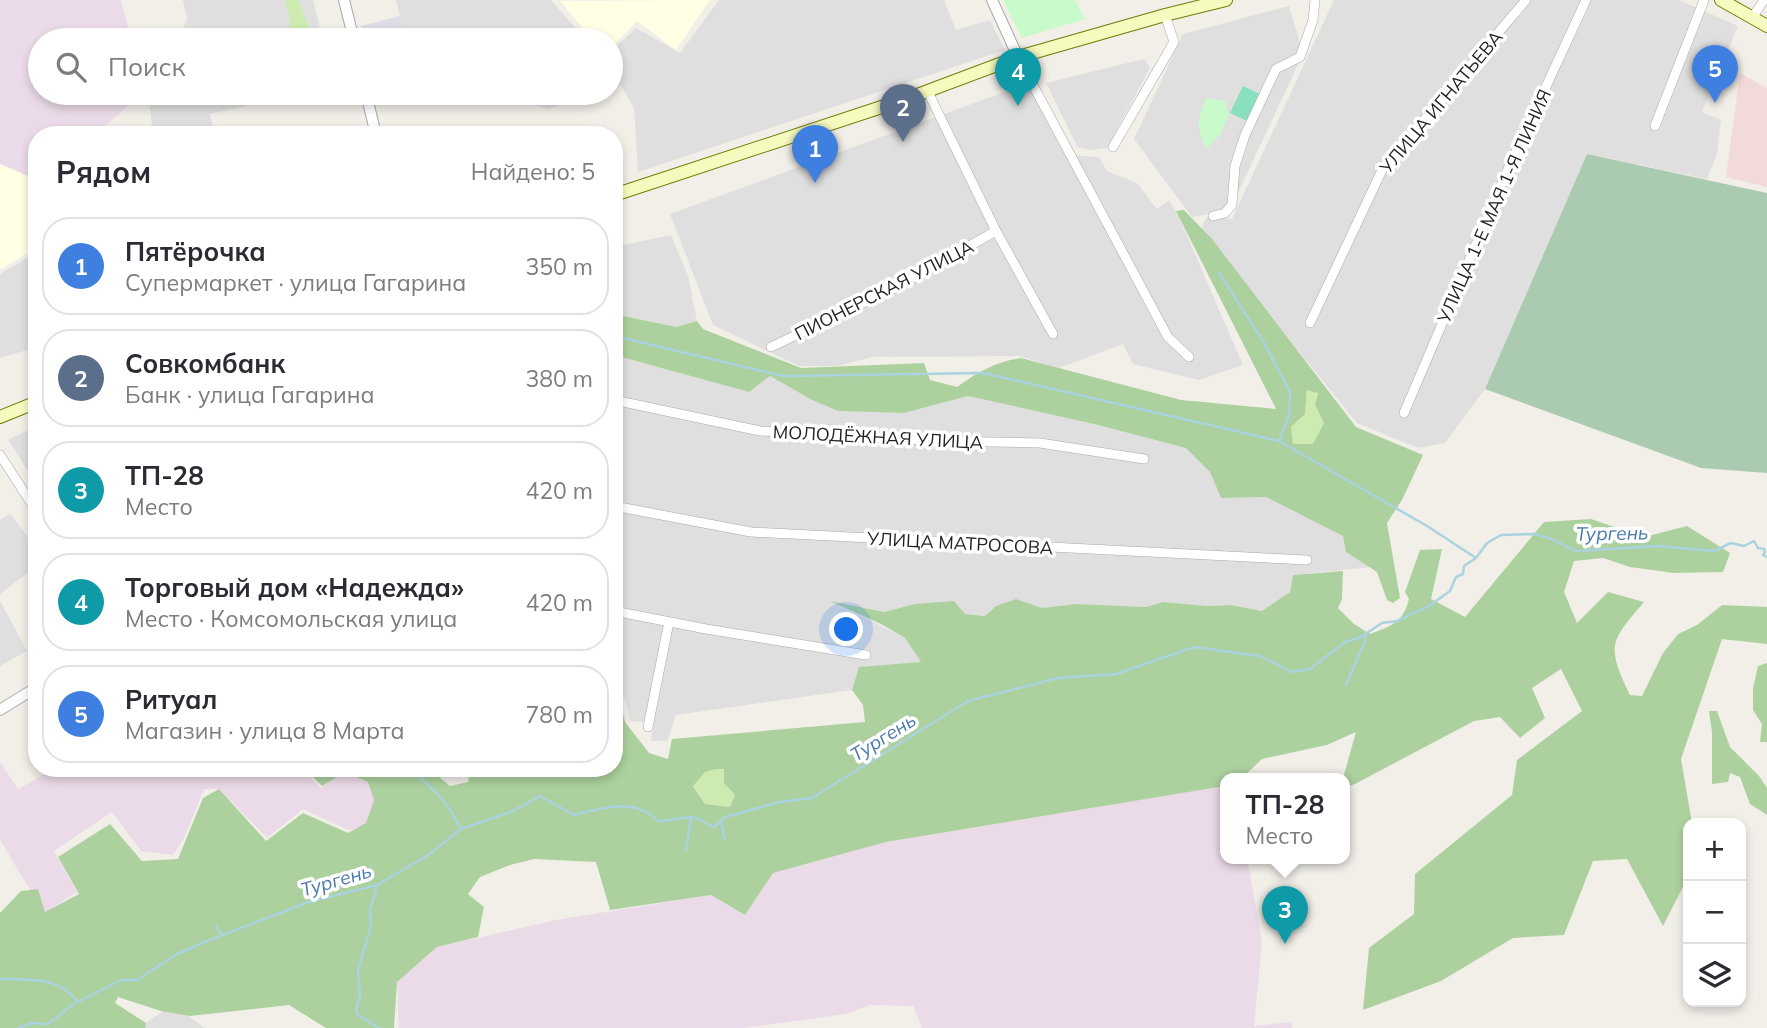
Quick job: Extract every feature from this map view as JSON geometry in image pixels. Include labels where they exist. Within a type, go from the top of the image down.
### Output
[{"type":"main road","points":[[623,192],[928,92],[1018,57],[1226,0]]},
{"type":"main road","points":[[1721,0],[1767,26]]},
{"type":"main road","points":[[0,416],[28,405]]},
{"type":"street","points":[[344,0],[351,28]]},
{"type":"street","points":[[992,0],[1018,57],[1168,337],[1189,357]]},
{"type":"street","points":[[1213,216],[1225,213],[1232,205],[1235,166],[1245,135],[1276,69],[1300,57],[1312,20],[1315,0]]},
{"type":"street","name":"УЛИЦА ИГНАТЬЕВА","points":[[1310,323],[1383,168],[1526,0]]},
{"type":"street","name":"УЛИЦА 1-Е МАЯ 1-Я ЛИНИЯ","points":[[1404,413],[1508,169],[1586,0]]},
{"type":"street","points":[[1655,126],[1704,0]]},
{"type":"street","points":[[1752,18],[1764,0]]},
{"type":"street","points":[[1113,147],[1174,42],[1165,15]]},
{"type":"street","points":[[928,92],[996,231],[1053,334]]},
{"type":"street","points":[[369,105],[374,126]]},
{"type":"street","name":"ПИОНЕРСКАЯ УЛИЦА","points":[[771,347],[893,289],[996,231]]},
{"type":"street","name":"МОЛОДЁЖНАЯ УЛИЦА","points":[[623,402],[760,431],[942,441],[1040,443],[1144,459]]},
{"type":"street","points":[[0,456],[28,498]]},
{"type":"street","name":"УЛИЦА МАТРОСОВА","points":[[623,508],[751,532],[1307,559]]},
{"type":"street","points":[[623,613],[866,655]]},
{"type":"street","points":[[648,727],[669,622]]},
{"type":"street","points":[[0,710],[28,693]]},
{"type":"shaded area","points":[[0,0],[121,0],[128,28],[28,28],[28,105],[129,105],[105,126],[28,126],[28,176],[0,164]]},
{"type":"shaded area","points":[[183,0],[313,0],[320,28],[184,28],[187,19]]},
{"type":"shaded area","points":[[396,0],[551,0],[576,28],[403,28]]},
{"type":"shaded area","points":[[710,0],[676,50],[637,21],[623,36],[623,28],[583,28],[560,1]]},
{"type":"shaded area","points":[[719,0],[944,0],[956,30],[990,20],[1005,50],[638,172],[634,108],[623,89],[623,40],[636,28],[680,53]]},
{"type":"shaded area","points":[[1334,0],[1679,0],[1738,26],[1702,112],[1721,120],[1717,154],[1707,179],[1587,154],[1485,389],[1445,443],[1418,448],[1357,423],[1201,231],[1206,217],[1232,219]]},
{"type":"shaded area","points":[[1289,6],[1303,54],[1230,210],[1192,217],[1134,139],[1183,34]]},
{"type":"shaded area","points":[[400,16],[403,28],[362,28]]},
{"type":"shaded area","points":[[1144,59],[1150,68],[1107,148],[1093,150],[1077,146],[1046,83]]},
{"type":"shaded area","points":[[1740,73],[1767,88],[1767,187],[1726,177]]},
{"type":"shaded area","points":[[1029,83],[1066,155],[1099,157],[1107,171],[1137,183],[1157,209],[1169,200],[1179,217],[1243,365],[1199,380],[1133,364],[1123,344],[1059,368],[1019,356],[872,357],[837,366],[799,366],[713,325],[670,214]]},
{"type":"shaded area","points":[[149,105],[249,105],[210,114],[213,126],[152,126]]},
{"type":"shaded area","points":[[534,105],[561,105],[548,109]]},
{"type":"shaded area","points":[[1587,154],[1767,193],[1767,473],[1701,468],[1485,389]]},
{"type":"shaded area","points":[[0,164],[28,176],[28,253],[0,270]]},
{"type":"shaded area","points":[[671,235],[688,276],[697,321],[676,327],[623,316],[623,245]]},
{"type":"shaded area","points":[[28,257],[28,350],[0,358],[0,274]]},
{"type":"shaded area","points":[[623,357],[749,392],[770,376],[812,400],[838,411],[904,413],[968,396],[1186,448],[1210,472],[1221,498],[1266,497],[1344,536],[1346,552],[1371,567],[1293,575],[1290,592],[1262,611],[1231,605],[1163,602],[1146,607],[1076,604],[1042,608],[1016,599],[996,606],[986,616],[915,604],[884,612],[834,602],[905,638],[922,663],[860,667],[852,690],[676,715],[667,741],[651,741],[653,723],[630,721],[625,698]]},
{"type":"shaded area","points":[[28,430],[28,471],[8,440]]},
{"type":"shaded area","points":[[10,513],[28,537],[28,573],[0,594],[0,520]]},
{"type":"shaded area","points":[[0,601],[27,651],[0,666]]},
{"type":"shaded area","points":[[0,762],[18,789],[39,777],[310,777],[321,788],[336,777],[362,777],[369,780],[374,799],[373,832],[346,829],[303,809],[267,838],[219,789],[204,789],[184,838],[173,855],[141,851],[112,812],[54,851],[77,892],[44,913],[0,840]]},
{"type":"shaded area","points":[[1220,787],[1220,864],[1248,864],[1262,941],[1254,1026],[1291,1022],[1292,1028],[922,1028],[913,1006],[870,1005],[846,1014],[743,1028],[399,1028],[397,982],[437,947],[556,920],[711,895],[745,915],[772,873],[886,842]]},
{"type":"shaded area","points":[[173,1005],[205,1028],[137,1028]]},
{"type":"green space","points":[[285,0],[298,0],[310,28],[291,28]]},
{"type":"green space","points":[[1003,0],[1075,0],[1085,19],[1022,38]]},
{"type":"green space","points":[[1243,86],[1260,94],[1247,121],[1230,113]]},
{"type":"green space","points":[[1206,98],[1225,101],[1229,114],[1220,135],[1206,149],[1199,124]]},
{"type":"green space","points":[[1184,210],[1212,239],[1356,427],[1423,455],[1402,500],[1387,523],[1400,598],[1393,603],[1387,600],[1377,572],[1346,552],[1343,536],[1266,497],[1221,498],[1210,472],[1186,448],[968,396],[904,413],[838,411],[812,400],[770,376],[749,392],[623,357],[623,316],[676,327],[697,321],[703,329],[801,368],[924,363],[930,380],[957,387],[987,368],[1021,358],[1181,400],[1276,409],[1176,211]],"holes":[[[1307,390],[1318,393],[1315,405],[1324,423],[1313,444],[1293,444],[1291,427],[1305,414]]]},
{"type":"green space","points":[[1307,390],[1318,392],[1315,405],[1324,423],[1314,444],[1293,444],[1291,427],[1305,414]]},
{"type":"green space","points":[[1591,519],[1644,537],[1687,526],[1730,553],[1723,572],[1674,573],[1630,567],[1603,558],[1574,561],[1564,592],[1577,623],[1608,592],[1644,602],[1624,626],[1615,645],[1617,665],[1630,695],[1642,696],[1663,653],[1678,634],[1697,625],[1722,605],[1767,607],[1767,644],[1722,639],[1681,759],[1691,818],[1683,818],[1683,887],[1663,926],[1627,859],[1593,861],[1564,935],[1513,938],[1441,981],[1363,1010],[1369,948],[1414,914],[1415,874],[1512,795],[1517,760],[1582,711],[1561,669],[1532,688],[1545,718],[1520,738],[1500,717],[1474,721],[1350,786],[1350,773],[1344,773],[1356,732],[1327,745],[1262,759],[1247,773],[1220,773],[1220,787],[886,842],[773,873],[745,915],[711,895],[610,910],[596,862],[534,859],[510,865],[480,877],[468,894],[484,907],[478,937],[437,947],[397,982],[394,1028],[326,1028],[289,1005],[190,1016],[161,1011],[118,997],[115,1003],[146,1023],[145,1028],[0,1028],[0,913],[21,891],[38,889],[45,912],[79,894],[58,857],[110,824],[142,861],[178,859],[203,798],[219,789],[266,841],[303,813],[348,833],[366,823],[374,800],[368,782],[356,777],[439,777],[450,786],[468,782],[469,777],[623,777],[623,714],[625,722],[649,753],[668,759],[672,739],[865,722],[863,705],[852,690],[859,667],[921,662],[905,638],[830,601],[884,612],[915,604],[954,601],[965,614],[985,616],[996,606],[1016,599],[1042,608],[1076,604],[1146,607],[1163,602],[1231,605],[1262,611],[1290,592],[1293,575],[1343,571],[1342,599],[1338,608],[1354,624],[1370,634],[1400,619],[1409,599],[1405,592],[1420,550],[1442,549],[1431,599],[1465,617],[1544,522]],"holes":[[[724,769],[724,783],[735,795],[730,807],[705,804],[693,786],[705,772]]]},
{"type":"green space","points":[[1767,663],[1767,742],[1760,742],[1762,724],[1753,710],[1753,688],[1758,666]]},
{"type":"green space","points":[[1709,711],[1717,711],[1730,747],[1759,776],[1767,788],[1767,815],[1750,804],[1740,777],[1730,773],[1728,782],[1712,784],[1712,732]]},
{"type":"green space","points":[[724,769],[724,783],[735,795],[730,807],[705,804],[693,785],[705,772]]},
{"type":"green space","points":[[313,777],[337,777],[322,786]]},
{"type":"waterway","points":[[1219,273],[1263,341],[1290,392],[1289,415],[1279,441]]},
{"type":"waterway","points":[[623,338],[783,376],[983,373],[1279,441],[1427,526],[1476,558]]},
{"type":"waterway","name":"Тургень","points":[[18,1028],[32,1023],[48,1024],[72,1005],[121,980],[137,980],[177,954],[202,943],[306,903],[377,885],[430,854],[461,829],[513,811],[540,796],[574,815],[618,806],[639,809],[658,821],[695,818],[714,827],[725,817],[780,802],[812,798],[968,701],[1058,678],[1116,674],[1194,647],[1260,656],[1292,672],[1310,669],[1345,642],[1361,637],[1382,623],[1397,621],[1429,606],[1450,591],[1456,577],[1463,574],[1464,566],[1476,558],[1487,543],[1501,535],[1534,534],[1552,539],[1576,551],[1657,546],[1714,551],[1731,543],[1744,546],[1754,541],[1758,548],[1764,549],[1763,555],[1767,557]]},
{"type":"waterway","points":[[1346,685],[1366,634]]},
{"type":"waterway","points":[[418,777],[437,793],[461,829]]},
{"type":"waterway","points":[[686,850],[691,819]]},
{"type":"waterway","points":[[721,821],[725,840]]},
{"type":"waterway","points":[[377,886],[370,911],[371,926],[358,970],[360,996],[356,1010],[358,1015],[379,1028]]},
{"type":"waterway","points":[[216,926],[222,935]]},
{"type":"waterway","points":[[0,979],[52,983],[70,993],[77,1001]]},
{"type":"place","name":"Ритуал","points":[[1715,103]]},
{"type":"place","name":"Торговый дом «Надежда»","points":[[1018,106]]},
{"type":"place","name":"Совкомбанк","points":[[903,142]]},
{"type":"place","name":"Пятёрочка","points":[[815,183]]},
{"type":"place","name":"ТП-28","points":[[1285,944]]}]
